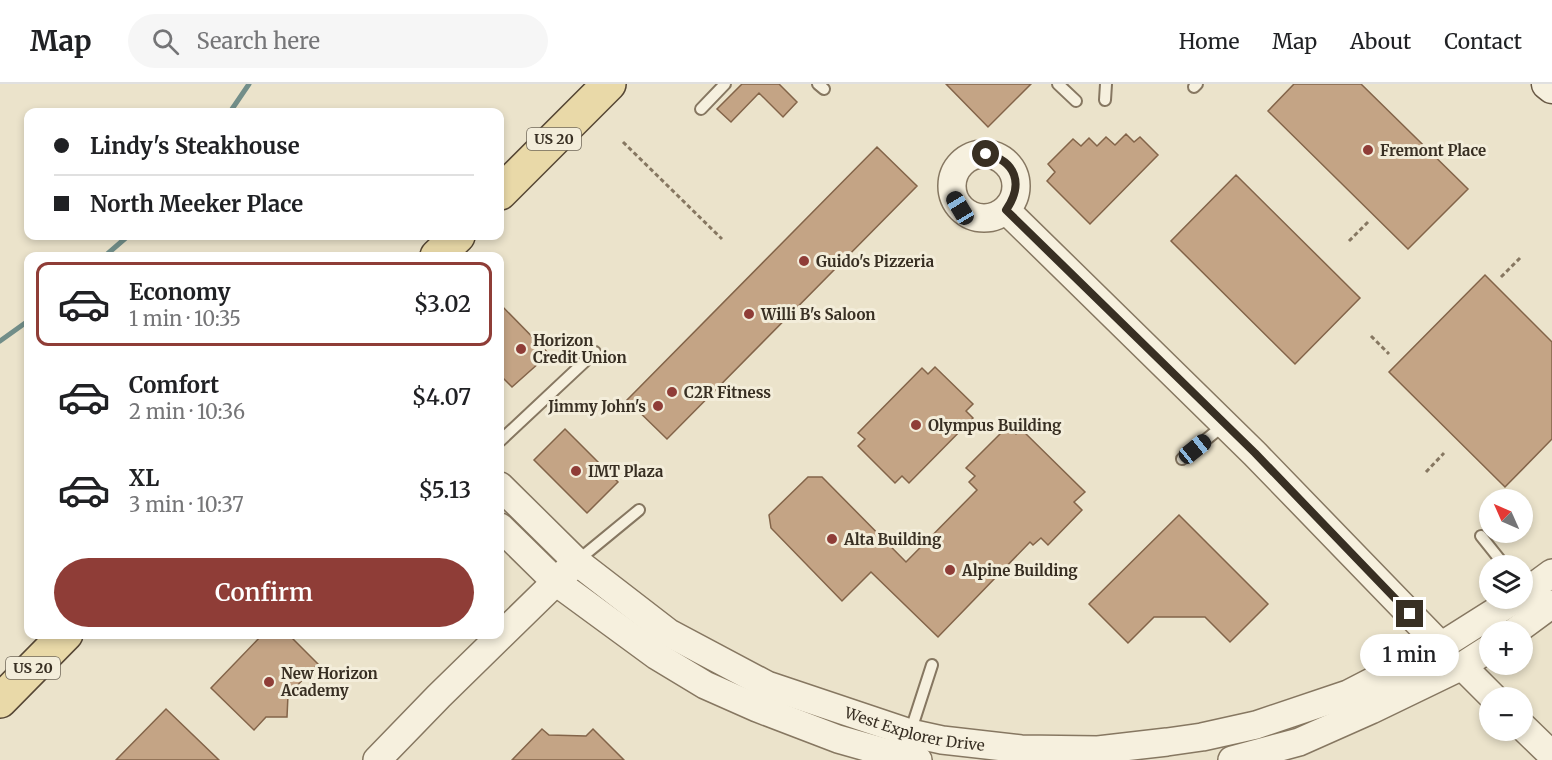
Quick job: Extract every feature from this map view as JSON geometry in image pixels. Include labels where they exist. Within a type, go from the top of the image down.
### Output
[{"type":"main road","name":"US 20","points":[[504,189],[609,84]]},
{"type":"main road","points":[[1548,84],[1552,88]]},
{"type":"main road","points":[[441,252],[454,240]]},
{"type":"main road","name":"US 20","points":[[0,701],[61,639]]},
{"type":"street","points":[[1006,210],[1255,453],[1441,646]]},
{"type":"street","name":"West Explorer Drive","points":[[504,490],[577,562],[669,633],[748,676],[909,750]]},
{"type":"street","name":"West Explorer Drive","points":[[504,531],[556,582],[657,656],[705,685],[838,739],[909,750],[942,740],[1021,749],[1098,750],[1202,737],[1256,725],[1348,694],[1535,601]]},
{"type":"street","points":[[504,633],[577,562]]},
{"type":"street","name":"West Explorer Drive","points":[[1521,621],[1552,573]]},
{"type":"street","points":[[377,760],[498,639]]},
{"type":"street","points":[[1232,760],[1299,742],[1371,710],[1462,666],[1479,655]]},
{"type":"street","points":[[1462,666],[1483,687]]},
{"type":"street","points":[[1533,737],[1552,755]]},
{"type":"lane","points":[[701,109],[725,84]]},
{"type":"lane","points":[[1058,84],[1076,101]]},
{"type":"lane","points":[[1105,100],[1106,84]]},
{"type":"lane","points":[[504,437],[595,352]]},
{"type":"lane","points":[[1182,459],[1225,424]]},
{"type":"lane","points":[[577,562],[639,510]]},
{"type":"lane","points":[[1487,543],[1496,555]]},
{"type":"lane","points":[[909,750],[932,665]]},
{"type":"path","points":[[623,142],[722,239]]},
{"type":"path","points":[[1349,241],[1368,222]]},
{"type":"path","points":[[1500,277],[1520,258]]},
{"type":"path","points":[[1371,336],[1389,354]]},
{"type":"path","points":[[1426,472],[1444,453]]},
{"type":"building","points":[[742,84],[779,84],[797,102],[783,117],[759,93],[731,122],[717,109]]},
{"type":"building","points":[[946,84],[1031,84],[988,127]]},
{"type":"building","name":"Fremont Place","points":[[1294,84],[1361,84],[1468,189],[1408,249],[1268,111]]},
{"type":"building","points":[[1126,134],[1134,142],[1140,137],[1158,155],[1090,224],[1047,181],[1055,172],[1048,164],[1073,139],[1081,146],[1089,138],[1097,146],[1106,137],[1115,145]]},
{"type":"building","points":[[877,147],[917,186],[667,439],[627,400]]},
{"type":"building","points":[[1236,175],[1360,298],[1295,364],[1171,241]]},
{"type":"building","points":[[1485,275],[1552,342],[1552,439],[1505,487],[1389,372]]},
{"type":"building","name":"Horizon Credit Union","points":[[504,308],[549,354],[512,387],[504,379]]},
{"type":"building","name":"Olympus Building","points":[[935,367],[973,404],[966,411],[973,418],[909,483],[902,476],[895,483],[858,446],[865,439],[858,433],[922,368],[928,374]]},
{"type":"building","points":[[1008,426],[1016,434],[1021,429],[1085,492],[1074,502],[1082,510],[1048,545],[1041,538],[1033,545],[1030,542],[938,637],[871,572],[842,601],[771,528],[769,515],[808,477],[822,477],[906,562],[977,490],[969,482],[975,476],[966,468]]},
{"type":"building","name":"IMT Plaza","points":[[565,429],[618,482],[587,513],[534,460]]},
{"type":"building","points":[[1179,515],[1268,604],[1230,642],[1205,617],[1154,617],[1128,643],[1089,604]]},
{"type":"building","points":[[258,639],[293,639],[318,664],[288,695],[287,717],[266,717],[254,730],[211,688]]},
{"type":"building","points":[[166,709],[219,760],[116,760]]},
{"type":"building","points":[[542,729],[549,735],[586,736],[593,729],[624,760],[512,760]]},
{"type":"waterway","points":[[233,108],[249,84]]},
{"type":"waterway","points":[[110,252],[123,240]]},
{"type":"waterway","points":[[0,341],[24,324]]},
{"type":"place","name":"Fremont Place","points":[[1368,150]]},
{"type":"place","name":"Guido's Pizzeria","points":[[804,261]]},
{"type":"place","name":"Willi B's Saloon","points":[[749,314]]},
{"type":"place","name":"Horizon Credit Union","points":[[521,349]]},
{"type":"place","name":"C2R Fitness","points":[[672,392]]},
{"type":"place","name":"Jimmy John's","points":[[658,406]]},
{"type":"place","name":"Olympus Building","points":[[916,425]]},
{"type":"place","name":"IMT Plaza","points":[[576,471]]},
{"type":"place","name":"Alta Building","points":[[832,539]]},
{"type":"place","name":"Alpine Building","points":[[950,570]]},
{"type":"place","name":"New Horizon Academy","points":[[269,682]]},
{"type":"route","points":[[986,154],[998,157],[1008,164],[1015,175],[1016,188],[1013,200],[1006,210],[1255,453],[1410,614]]}]
